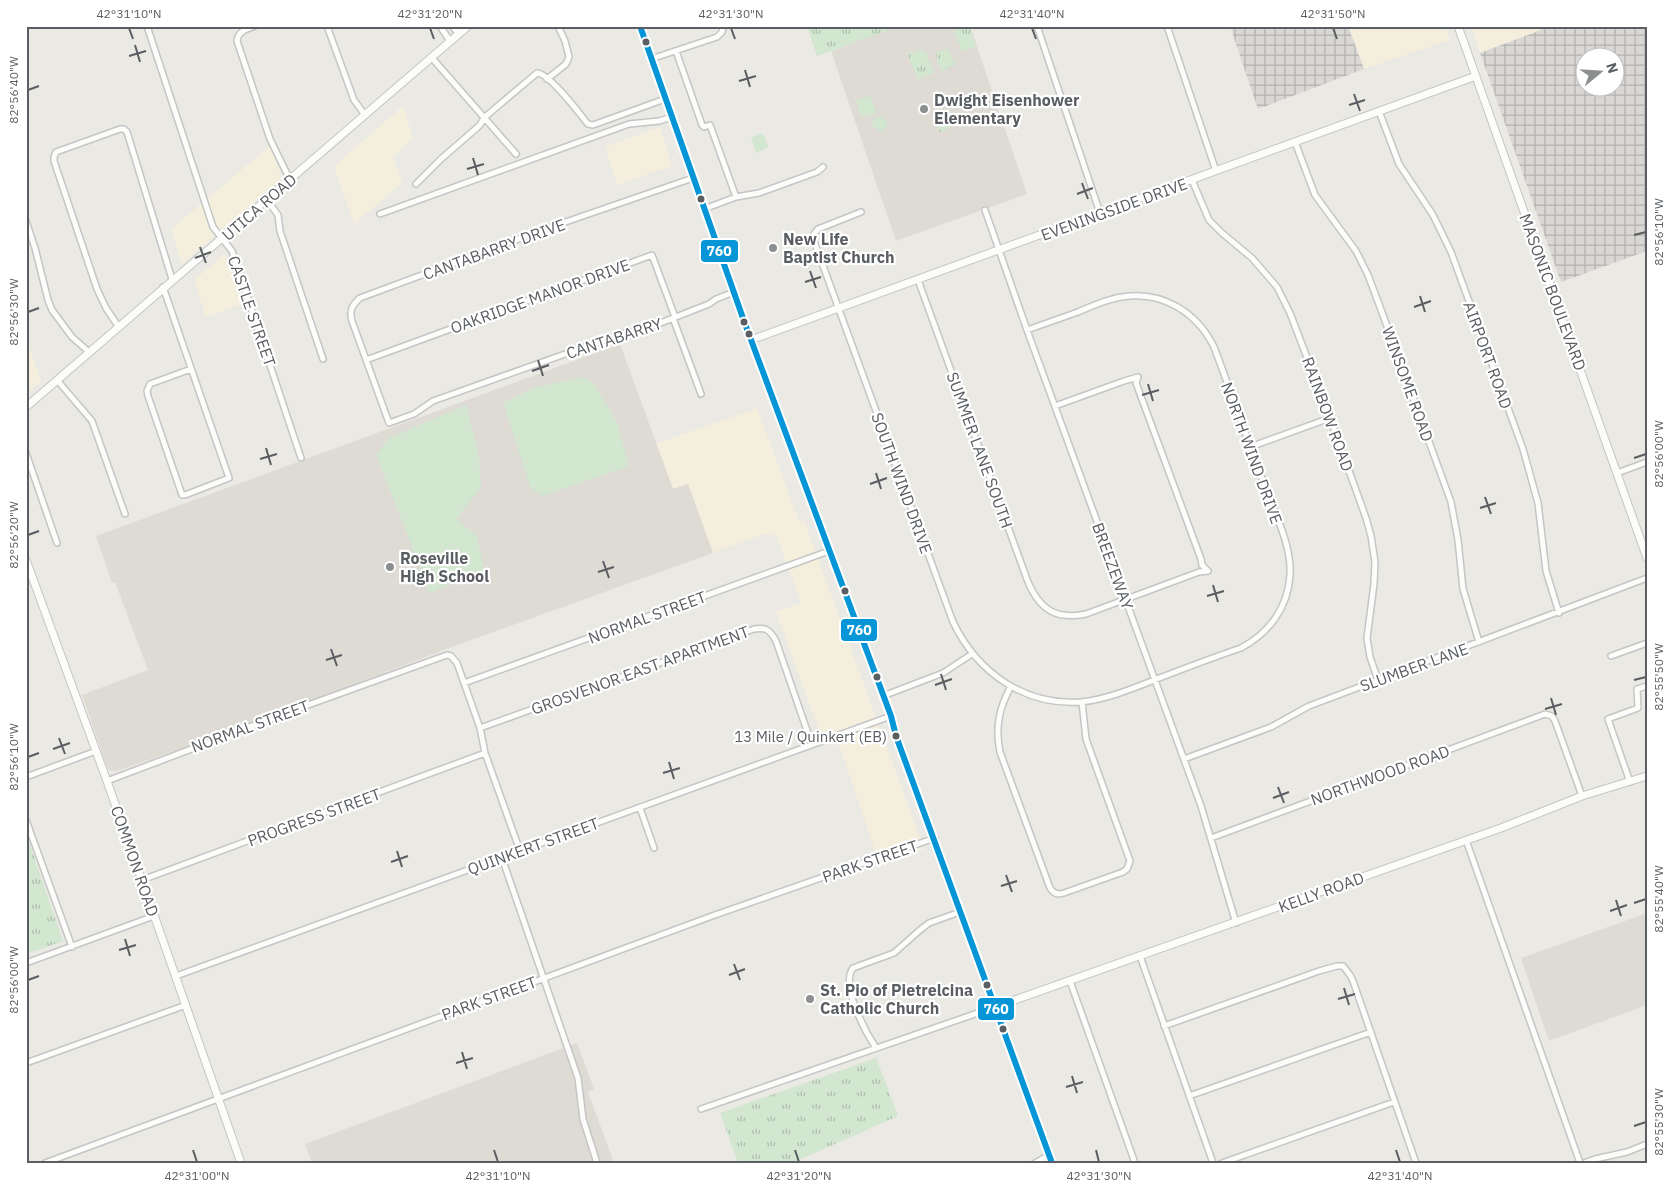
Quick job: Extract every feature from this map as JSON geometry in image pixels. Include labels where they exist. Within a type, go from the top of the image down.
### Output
[{"type":"street","name":"CASTLE STREET","points":[[146,26],[213,227],[232,250],[301,458]]},
{"type":"street","points":[[255,26],[241,33],[237,41],[270,139],[290,180]]},
{"type":"street","points":[[327,26],[354,100],[365,115]]},
{"type":"street","points":[[440,26],[450,41]]},
{"type":"street","points":[[452,26],[459,34]]},
{"type":"street","name":"UTICA ROAD","points":[[26,407],[172,279],[223,239],[468,26]]},
{"type":"street","points":[[547,79],[566,64],[569,57],[565,40],[558,26]]},
{"type":"street","points":[[640,26],[751,340],[1051,1159],[1035,1163]]},
{"type":"street","points":[[651,59],[719,36],[723,26]]},
{"type":"street","points":[[1037,26],[1100,213]]},
{"type":"street","points":[[1167,26],[1216,171]]},
{"type":"street","name":"MASONIC BOULEVARD","points":[[1458,26],[1647,558]]},
{"type":"street","points":[[676,51],[702,125],[704,127],[710,125],[736,197]]},
{"type":"street","points":[[432,58],[516,154]]},
{"type":"street","points":[[416,184],[479,126],[485,117],[537,73],[541,73],[558,87],[588,124],[593,125],[665,99]]},
{"type":"street","name":"EVENINGSIDE DRIVE","points":[[751,340],[1476,76]]},
{"type":"street","name":"AIRPORT ROAD","points":[[1379,111],[1399,164],[1433,215],[1451,252],[1523,449],[1538,503],[1546,571],[1559,612]]},
{"type":"street","points":[[380,214],[629,124],[659,121],[672,117]]},
{"type":"street","points":[[118,326],[106,308],[97,289],[54,162],[56,152],[120,129],[124,129],[127,132],[172,279]]},
{"type":"street","name":"WINSOME ROAD","points":[[1295,142],[1315,195],[1356,251],[1368,275],[1380,307],[1451,502],[1458,540],[1463,589],[1480,642]]},
{"type":"street","points":[[704,209],[736,197],[759,193],[817,172],[823,167]]},
{"type":"street","name":"CANTABARRY DRIVE","points":[[366,360],[350,316],[354,303],[360,298],[551,227],[693,178]]},
{"type":"street","name":"RAINBOW ROAD","points":[[1192,180],[1209,220],[1252,258],[1277,287],[1290,313],[1330,418],[1364,510],[1371,536],[1375,562],[1367,638],[1370,657],[1378,680]]},
{"type":"street","points":[[267,200],[280,218],[280,231],[323,359]]},
{"type":"street","name":"BREEZEWAY","points":[[985,210],[1054,406],[1184,759],[1211,838],[1236,923]]},
{"type":"street","name":"SOUTH WIND DRIVE","points":[[861,212],[822,226],[816,230],[814,237],[838,309],[953,622],[965,644],[987,670],[1025,693],[1046,699],[1082,702],[1113,695],[1155,680]]},
{"type":"street","points":[[26,221],[52,310],[72,337],[89,352]]},
{"type":"street","name":"OAKRIDGE MANOR DRIVE","points":[[366,360],[652,255],[674,317]]},
{"type":"street","name":"SUMMER LANE SOUTH","points":[[918,280],[1028,582],[1038,600],[1052,612],[1064,616],[1086,614],[1126,600]]},
{"type":"street","points":[[163,287],[191,368],[229,478],[182,495],[148,396],[148,391],[150,384],[191,368]]},
{"type":"street","name":"CANTABARRY","points":[[366,360],[389,423],[414,414],[433,401],[624,333],[640,331],[709,304],[734,292]]},
{"type":"street","name":"NORTH WIND DRIVE","points":[[1027,330],[1115,298],[1135,296],[1161,299],[1189,314],[1208,336],[1214,347],[1286,545],[1290,563],[1289,580],[1282,607],[1269,627],[1251,642],[1241,648],[1155,680]]},
{"type":"street","points":[[674,317],[701,394]]},
{"type":"street","points":[[1054,406],[1124,380],[1138,377],[1136,383],[1202,565],[1208,571],[1199,572],[1126,600]]},
{"type":"street","points":[[57,380],[92,421],[126,514]]},
{"type":"street","points":[[1250,447],[1330,418]]},
{"type":"street","points":[[26,453],[57,543]]},
{"type":"street","points":[[1617,472],[1647,462]]},
{"type":"street","name":"NORMAL STREET","points":[[107,781],[297,708],[443,656],[451,656],[457,663],[464,683],[829,552]]},
{"type":"street","name":"COMMON ROAD","points":[[26,562],[107,781],[242,1163]]},
{"type":"street","name":"SLUMBER LANE","points":[[1184,759],[1271,727],[1309,706],[1647,578]]},
{"type":"street","name":"GROSVENOR EAST APARTMENT","points":[[480,728],[754,629],[763,628],[770,632],[776,641],[812,745]]},
{"type":"street","points":[[1611,656],[1647,643]]},
{"type":"street","points":[[883,696],[943,673],[972,654]]},
{"type":"street","points":[[464,683],[480,728],[485,754],[520,851]]},
{"type":"street","points":[[1011,686],[1004,699],[998,723],[997,734],[1000,752],[1050,888],[1055,893],[1064,893],[1123,872],[1129,866],[1130,861],[1086,739],[1082,702]]},
{"type":"street","points":[[1630,782],[1608,719],[1638,708],[1638,689],[1647,686]]},
{"type":"street","name":"NORTHWOOD ROAD","points":[[1211,838],[1541,714],[1550,714],[1555,720],[1582,796]]},
{"type":"street","name":"QUINKERT STREET","points":[[176,976],[890,716]]},
{"type":"street","points":[[26,777],[96,751]]},
{"type":"street","name":"PROGRESS STREET","points":[[142,880],[485,754]]},
{"type":"street","name":"KELLY ROAD","points":[[995,1007],[1236,923],[1582,796],[1647,776]]},
{"type":"street","points":[[640,808],[654,848]]},
{"type":"street","points":[[26,820],[72,947]]},
{"type":"street","name":"PARK STREET","points":[[45,1163],[712,916],[934,838]]},
{"type":"street","points":[[1466,840],[1580,1163]]},
{"type":"street","points":[[502,858],[578,1078],[583,1119],[598,1163]]},
{"type":"street","points":[[876,1048],[864,1028],[852,998],[849,980],[851,971],[853,968],[894,953],[929,923],[960,912]]},
{"type":"street","points":[[26,964],[154,916]]},
{"type":"street","points":[[1140,956],[1213,1163]]},
{"type":"street","points":[[1164,1026],[1319,971],[1343,966],[1350,975],[1416,1163]]},
{"type":"street","points":[[1070,980],[1135,1163]]},
{"type":"street","points":[[26,1063],[186,1005]]},
{"type":"street","points":[[701,1109],[995,1007]]},
{"type":"street","points":[[1189,1096],[1370,1032]]},
{"type":"street","points":[[1222,1163],[1394,1102]]},
{"type":"street","points":[[1584,1163],[1647,1144]]},
{"type":"shaded area","name":"Dwight Eisenhower Elementary","points":[[899,26],[970,26],[1027,194],[896,241],[831,51]]},
{"type":"shaded area","points":[[1230,26],[1348,26],[1364,69],[1258,109]]},
{"type":"shaded area","points":[[1348,26],[1445,26],[1450,40],[1364,69]]},
{"type":"shaded area","points":[[1471,26],[1540,26],[1541,30],[1480,53]]},
{"type":"shaded area","points":[[1540,26],[1647,26],[1647,251],[1561,282],[1480,53],[1541,30]]},
{"type":"shaded area","points":[[403,106],[413,138],[393,157],[402,183],[354,224],[334,166]]},
{"type":"shaded area","points":[[660,127],[672,166],[617,185],[605,147]]},
{"type":"shaded area","points":[[270,146],[282,178],[182,264],[171,229]]},
{"type":"shaded area","points":[[225,254],[242,304],[206,317],[194,280]]},
{"type":"shaded area","points":[[28,343],[41,381],[26,394],[26,344]]},
{"type":"shaded area","name":"Roseville High School","points":[[620,344],[673,489],[688,484],[713,553],[449,648],[216,737],[117,771],[111,771],[107,767],[82,695],[148,670],[115,582],[112,583],[96,536]]},
{"type":"shaded area","points":[[757,408],[799,521],[805,523],[924,849],[880,866],[839,744],[820,733],[776,612],[801,603],[776,534],[768,536],[767,533],[713,553],[688,484],[673,489],[655,444]]},
{"type":"shaded area","points":[[1647,913],[1647,1005],[1549,1041],[1521,958]]},
{"type":"shaded area","points":[[577,1043],[594,1089],[588,1092],[614,1163],[312,1163],[305,1144]]},
{"type":"green space","points":[[807,26],[899,26],[817,56]]},
{"type":"green space","points":[[969,26],[976,47],[962,51],[953,28]]},
{"type":"green space","points":[[948,49],[955,65],[941,71],[936,52]]},
{"type":"green space","points":[[921,50],[925,51],[934,73],[917,79],[909,54]]},
{"type":"green space","points":[[870,96],[876,113],[861,117],[856,100]]},
{"type":"green space","points":[[944,114],[950,128],[939,132],[936,124],[942,122],[940,115]]},
{"type":"green space","points":[[879,116],[888,122],[881,131],[871,126]]},
{"type":"green space","points":[[761,133],[765,137],[768,147],[756,153],[751,138]]},
{"type":"green space","points":[[583,377],[594,383],[617,423],[629,466],[543,496],[531,489],[503,403],[533,388]]},
{"type":"green space","points":[[466,405],[479,456],[481,487],[456,519],[477,536],[484,572],[429,593],[376,455],[389,438]]},
{"type":"green space","points":[[26,834],[63,941],[26,954]]},
{"type":"green space","points":[[876,1058],[898,1116],[792,1163],[738,1163],[720,1113]]},
{"type":"transit line","name":"760","points":[[640,26],[744,321],[891,716],[896,736],[1052,1163]]},
{"type":"place","name":"Dwight Eisenhower Elementary","points":[[924,109]]},
{"type":"place","name":"New Life Baptist Church","points":[[773,248]]},
{"type":"place","name":"Roseville High School","points":[[390,567]]},
{"type":"place","name":"13 Mile / Quinkert (EB)","points":[[896,736]]},
{"type":"place","name":"St. Pio of Pietrelcina Catholic Church","points":[[810,999]]}]
